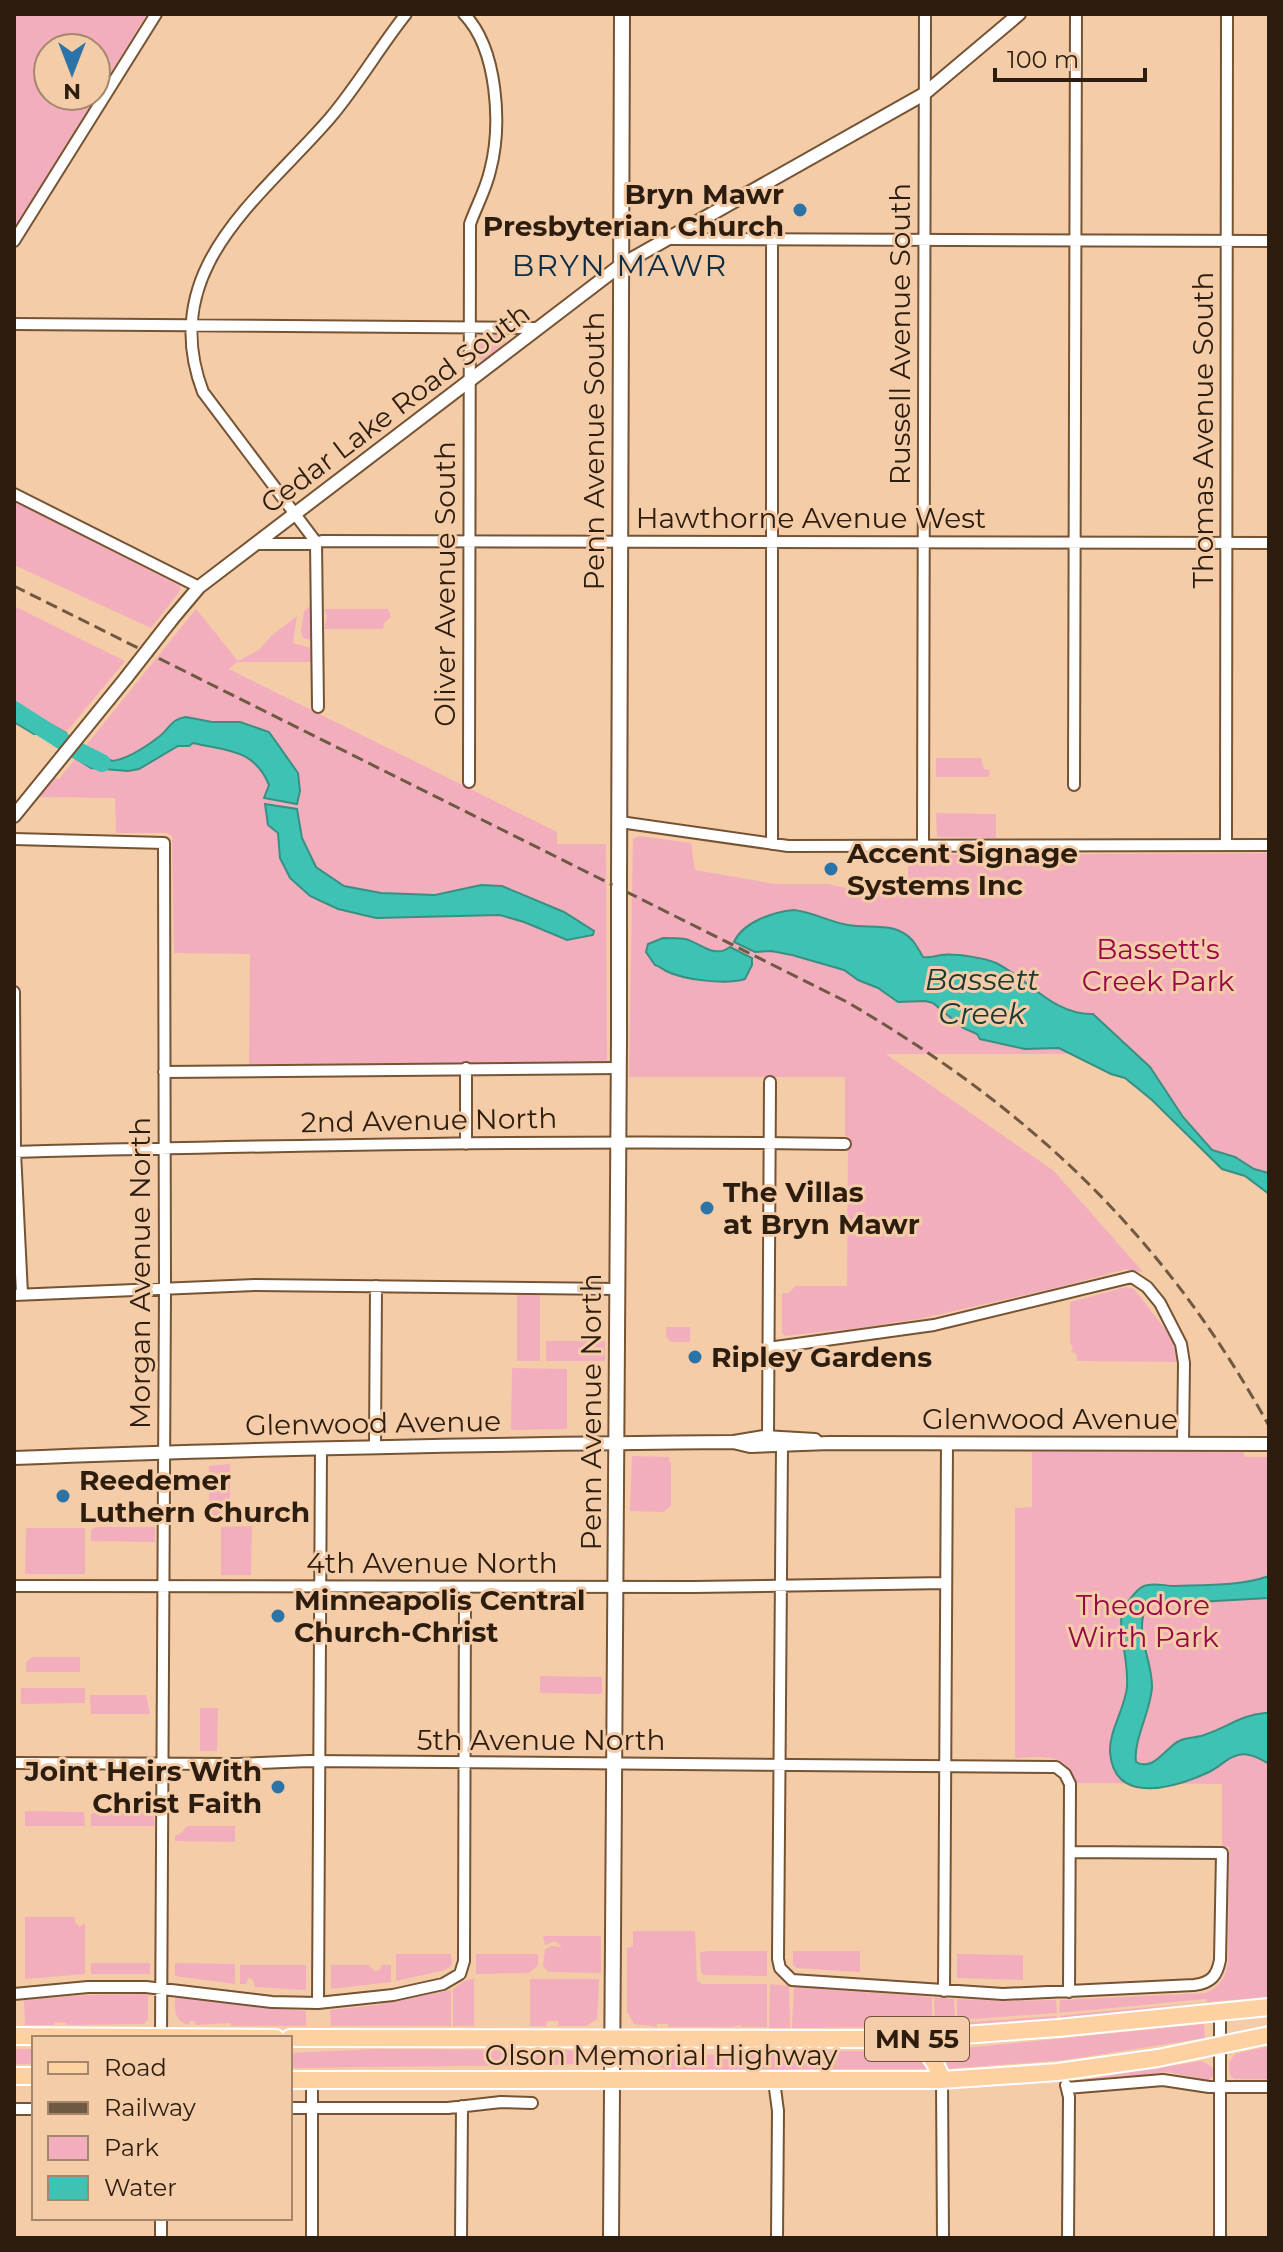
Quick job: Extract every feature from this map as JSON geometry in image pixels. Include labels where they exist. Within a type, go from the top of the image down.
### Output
[{"type":"main road","name":"Penn Avenue South","points":[[619,887],[622,14]]},
{"type":"main road","name":"Penn Avenue North","points":[[611,2238],[619,887]]},
{"type":"main road","name":"Olson Memorial Highway","points":[[292,2038],[897,2039],[1042,2030],[1269,2007]]},
{"type":"main road","name":"Olson Memorial Highway","points":[[292,2080],[942,2080],[1066,2071],[1220,2047],[1269,2035]]},
{"type":"main road","points":[[897,2039],[917,2045],[928,2053],[935,2061],[942,2080]]},
{"type":"street","points":[[14,241],[156,14]]},
{"type":"street","points":[[318,707],[316,542],[203,392],[195,372],[191,325],[201,280],[233,222],[350,93],[406,14]]},
{"type":"street","name":"Oliver Avenue South","points":[[464,14],[479,39],[488,63],[494,85],[496,120],[490,172],[470,224],[469,782]]},
{"type":"street","name":"Russell Avenue South","points":[[923,846],[925,14]]},
{"type":"street","name":"Cedar Lake Road South","points":[[14,816],[199,587],[621,265],[924,94],[1019,14]]},
{"type":"street","points":[[1074,785],[1076,14]]},
{"type":"street","name":"Thomas Avenue South","points":[[1226,845],[1227,14]]},
{"type":"street","points":[[670,239],[1269,241]]},
{"type":"street","points":[[772,240],[772,844]]},
{"type":"street","points":[[14,324],[539,328]]},
{"type":"street","points":[[14,494],[199,587]]},
{"type":"street","name":"Hawthorne Avenue West","points":[[256,544],[469,541],[1269,543]]},
{"type":"street","points":[[620,829],[772,844],[1269,845]]},
{"type":"street","name":"Morgan Avenue North","points":[[14,839],[164,843],[161,2036]]},
{"type":"street","points":[[14,992],[18,1295],[255,1285],[618,1289]]},
{"type":"street","points":[[466,1068],[466,1144]]},
{"type":"street","points":[[164,1072],[619,1068]]},
{"type":"street","points":[[768,1437],[770,1082]]},
{"type":"street","name":"2nd Avenue North","points":[[15,1152],[466,1144],[845,1144]]},
{"type":"street","points":[[768,1348],[934,1325],[1125,1277],[1138,1280],[1147,1287],[1172,1322],[1181,1344],[1184,1363],[1183,1443]]},
{"type":"street","points":[[375,1446],[376,1286]]},
{"type":"street","name":"Glenwood Avenue","points":[[733,1442],[748,1438],[795,1437],[830,1443]]},
{"type":"street","name":"Glenwood Avenue","points":[[14,1458],[163,1451],[617,1443],[733,1442],[750,1446],[830,1443],[1269,1444]]},
{"type":"street","points":[[944,1991],[947,1443]]},
{"type":"street","points":[[782,1446],[778,1959],[783,1973],[792,1980],[1003,1994],[1069,1992],[1205,1984],[1218,1972],[1220,1960],[1222,1853],[1070,1852],[1069,1992]]},
{"type":"street","points":[[318,2003],[321,1448]]},
{"type":"street","name":"4th Avenue North","points":[[14,1586],[616,1587],[946,1583]]},
{"type":"street","points":[[14,1994],[101,1986],[162,1988],[272,2002],[318,2003],[383,1997],[443,1984],[460,1974],[464,1961],[465,1587]]},
{"type":"street","name":"5th Avenue North","points":[[14,1763],[1040,1765],[1056,1767],[1065,1774],[1070,1784],[1070,1852]]},
{"type":"street","points":[[1220,2011],[1220,2238]]},
{"type":"street","points":[[1066,2071],[1068,2238]]},
{"type":"street","points":[[312,2080],[312,2238]]},
{"type":"street","points":[[942,2080],[943,2238]]},
{"type":"street","points":[[1067,2088],[1163,2080],[1221,2087],[1269,2087]]},
{"type":"street","points":[[774,2081],[778,2111],[777,2238]]},
{"type":"street","points":[[292,2108],[532,2103]]},
{"type":"street","points":[[461,2238],[462,2106]]},
{"type":"green space","points":[[14,14],[147,14],[112,71],[112,32],[32,32],[32,112],[86,112],[14,229]]},
{"type":"green space","points":[[479,334],[502,335],[506,342],[481,360],[475,347]]},
{"type":"green space","points":[[14,501],[178,585],[181,587],[177,595],[151,628],[14,565]]},
{"type":"green space","points":[[14,606],[125,661],[63,736],[14,702]]},
{"type":"green space","points":[[310,606],[311,640],[303,638],[301,631],[304,611]]},
{"type":"green space","points":[[196,609],[238,661],[259,650],[271,636],[297,616],[293,643],[311,648],[311,662],[237,662],[229,669],[557,832],[557,844],[606,844],[607,1061],[249,1065],[250,954],[174,953],[172,836],[166,833],[116,833],[115,798],[39,797],[55,778],[59,779]]},
{"type":"green space","points":[[324,609],[388,609],[391,617],[384,623],[383,629],[324,629],[327,616]]},
{"type":"green space","points":[[936,758],[981,758],[984,769],[990,770],[989,777],[936,777]]},
{"type":"green space","points":[[936,813],[996,814],[996,838],[937,837]]},
{"type":"green space","name":"Bassett's Creek Park","points":[[639,836],[691,843],[695,870],[775,884],[828,884],[861,891],[862,885],[873,883],[898,893],[908,880],[908,855],[1269,853],[1269,1194],[1238,1168],[1223,1170],[1125,1073],[1080,1054],[886,1054],[1054,1171],[1143,1272],[1126,1269],[919,1319],[783,1339],[847,1329],[785,1336],[782,1333],[782,1293],[788,1293],[796,1286],[847,1286],[848,1137],[845,1136],[845,1077],[629,1077],[633,839]]},
{"type":"green space","points":[[1126,1287],[1134,1289],[1172,1338],[1178,1362],[1077,1361],[1076,1353],[1070,1352],[1073,1349],[1070,1342],[1070,1302]]},
{"type":"green space","points":[[517,1295],[540,1295],[540,1361],[517,1361]]},
{"type":"green space","points":[[666,1327],[690,1327],[690,1342],[671,1342],[666,1337]]},
{"type":"green space","points":[[546,1341],[605,1341],[605,1361],[546,1361]]},
{"type":"green space","points":[[512,1368],[567,1369],[567,1429],[511,1430]]},
{"type":"green space","name":"Theodore Wirth Park","points":[[1032,1452],[1243,1452],[1245,1457],[1269,1457],[1269,1997],[1207,2002],[1206,1999],[1059,2013],[1060,2000],[1205,1993],[1219,1984],[1228,1962],[1229,1847],[1222,1846],[1222,1784],[1075,1783],[1060,1761],[1044,1757],[1015,1758],[1015,1508],[1032,1507]]},
{"type":"green space","points":[[632,1456],[669,1457],[671,1506],[663,1512],[630,1511]]},
{"type":"green space","points":[[230,1464],[227,1512],[221,1512],[217,1521],[209,1522],[209,1466]]},
{"type":"green space","points":[[252,1526],[251,1575],[221,1575],[221,1527]]},
{"type":"green space","points":[[96,1527],[155,1527],[155,1542],[91,1541],[91,1530]]},
{"type":"green space","points":[[26,1528],[85,1528],[85,1574],[25,1574]]},
{"type":"green space","points":[[32,1657],[80,1657],[80,1672],[26,1672],[26,1662]]},
{"type":"green space","points":[[540,1676],[602,1677],[602,1694],[540,1693]]},
{"type":"green space","points":[[21,1688],[85,1688],[85,1703],[21,1704]]},
{"type":"green space","points":[[90,1695],[146,1695],[150,1714],[91,1714]]},
{"type":"green space","points":[[200,1708],[218,1708],[217,1751],[200,1751]]},
{"type":"green space","points":[[25,1811],[84,1812],[85,1826],[25,1826]]},
{"type":"green space","points":[[97,1811],[153,1812],[155,1826],[91,1826],[91,1814]]},
{"type":"green space","points":[[187,1826],[235,1826],[235,1842],[175,1841],[175,1835]]},
{"type":"green space","points":[[25,1917],[75,1917],[79,1927],[85,1923],[85,1974],[25,1979]]},
{"type":"green space","points":[[633,1931],[695,1931],[697,1981],[702,1984],[767,1984],[767,2027],[668,2027],[668,2024],[657,2024],[657,2027],[634,2024],[627,2012],[627,1948],[633,1946]]},
{"type":"green space","points":[[543,1936],[601,1936],[601,1973],[548,1972],[543,1966],[545,1950],[551,1946],[562,1947],[555,1941],[545,1945]]},
{"type":"green space","points":[[767,1951],[767,1976],[703,1975],[700,1952]]},
{"type":"green space","points":[[793,1951],[860,1951],[860,1972],[797,1968],[793,1965]]},
{"type":"green space","points":[[396,1954],[451,1954],[452,1965],[445,1970],[396,1981]]},
{"type":"green space","points":[[476,1954],[538,1954],[538,1965],[529,1973],[476,1974]]},
{"type":"green space","points":[[957,1954],[1023,1955],[1023,1980],[957,1978]]},
{"type":"green space","points":[[91,1963],[150,1963],[150,1974],[91,1974]]},
{"type":"green space","points":[[175,1963],[235,1964],[235,1984],[175,1976]]},
{"type":"green space","points":[[240,1965],[306,1965],[306,1990],[255,1987],[249,1977],[246,1984],[240,1984]]},
{"type":"green space","points":[[331,1965],[368,1965],[375,1971],[380,1970],[381,1965],[391,1965],[391,1982],[331,1989]]},
{"type":"green space","points":[[474,1979],[474,2026],[453,2026],[453,1989],[466,1980]]},
{"type":"green space","points":[[530,1979],[599,1979],[597,2019],[586,2026],[558,2026],[558,2021],[547,2021],[546,2026],[530,2026]]},
{"type":"green space","points":[[770,1984],[789,1986],[790,2028],[769,2028]]},
{"type":"green space","points":[[794,1987],[932,1997],[932,2021],[877,2027],[792,2028]]},
{"type":"green space","points":[[451,1990],[451,2026],[331,2026],[330,2010],[377,2005]]},
{"type":"green space","points":[[148,1995],[148,2019],[144,2024],[67,2025],[55,2022],[54,2025],[25,2025],[24,2000]]},
{"type":"green space","points":[[180,1997],[306,2011],[306,2026],[196,2025],[195,2021],[190,2021],[188,2025],[176,2014],[175,1999]]},
{"type":"green space","points":[[934,1997],[954,1999],[955,2020],[935,2021]]},
{"type":"green space","points":[[957,1999],[1056,2000],[1057,2013],[957,2020]]},
{"type":"green space","points":[[1204,2002],[1060,2019],[1060,2016],[1076,2014]]},
{"type":"green space","points":[[1057,2016],[1056,2019],[979,2027],[957,2026],[957,2023]]},
{"type":"green space","points":[[954,2023],[954,2027],[944,2029],[873,2031]]},
{"type":"green space","points":[[1204,2024],[1205,2038],[1064,2060],[946,2069],[936,2051]]},
{"type":"green space","points":[[1269,2046],[1269,2079],[1235,2079],[1230,2076],[1229,2063],[1235,2054]]},
{"type":"green space","points":[[14,2049],[32,2049],[32,2064],[14,2064]]},
{"type":"green space","points":[[376,2049],[568,2050],[590,2054],[589,2062],[564,2065],[292,2068],[292,2053]]},
{"type":"green space","points":[[828,2051],[918,2052],[931,2069],[670,2069],[638,2065],[636,2058],[665,2054],[772,2055]]},
{"type":"green space","points":[[1202,2061],[1215,2069],[1214,2076],[1208,2080],[1167,2072],[1080,2082],[1086,2079]]},
{"type":"water","points":[[14,703],[66,733],[56,746],[41,734],[34,734],[14,722]]},
{"type":"water","points":[[186,717],[212,722],[240,722],[269,732],[298,773],[300,791],[297,804],[264,798],[269,785],[263,773],[247,758],[193,743],[178,746],[139,769],[128,771],[91,768],[75,758],[84,747],[112,761],[125,758],[155,740],[174,722]]},
{"type":"water","points":[[265,804],[297,809],[302,838],[316,867],[344,886],[381,893],[435,895],[481,885],[502,886],[564,912],[594,931],[593,935],[567,940],[500,915],[376,918],[338,909],[310,896],[290,878],[280,858],[278,833],[268,825]]},
{"type":"water","name":"Bassett Creek","points":[[794,910],[848,925],[891,928],[913,941],[923,957],[954,955],[991,961],[1054,1003],[1079,1013],[1093,1014],[1150,1067],[1183,1117],[1212,1150],[1269,1173],[1269,1194],[1245,1176],[1222,1169],[1152,1100],[1125,1078],[1059,1048],[1025,1049],[980,1039],[933,1003],[898,1002],[844,970],[792,955],[755,952],[734,942],[744,929],[760,919]]},
{"type":"water","points":[[663,938],[685,939],[713,951],[730,947],[752,958],[752,965],[745,979],[737,981],[683,977],[655,965],[646,952],[648,944]]},
{"type":"water","points":[[1269,1576],[1268,1598],[1180,1603],[1160,1600],[1146,1606],[1142,1627],[1152,1688],[1139,1736],[1136,1762],[1154,1762],[1182,1740],[1204,1735],[1248,1716],[1269,1713],[1269,1764],[1244,1754],[1232,1757],[1196,1778],[1165,1787],[1135,1786],[1123,1780],[1114,1769],[1110,1752],[1127,1687],[1122,1608],[1137,1590],[1147,1585],[1223,1584]]},
{"type":"waterway","name":"Bassett Creek","points":[[14,710],[102,763]]},
{"type":"railway","points":[[14,586],[847,1002],[914,1043],[976,1087],[1034,1134],[1139,1237],[1229,1358],[1269,1426]]},
{"type":"place","name":"Bryn Mawr Presbyterian Church","points":[[800,210]]},
{"type":"place","name":"Accent Signage Systems Inc","points":[[831,869]]},
{"type":"place","name":"The Villas at Bryn Mawr","points":[[707,1208]]},
{"type":"place","name":"Ripley Gardens","points":[[695,1357]]},
{"type":"place","name":"Reedemer Luthern Church","points":[[63,1496]]},
{"type":"place","name":"Minneapolis Central Church-Christ","points":[[278,1616]]},
{"type":"place","name":"Joint Heirs With Christ Faith","points":[[278,1787]]},
{"type":"district","name":"BRYN MAWR","points":[[620,265]]}]
